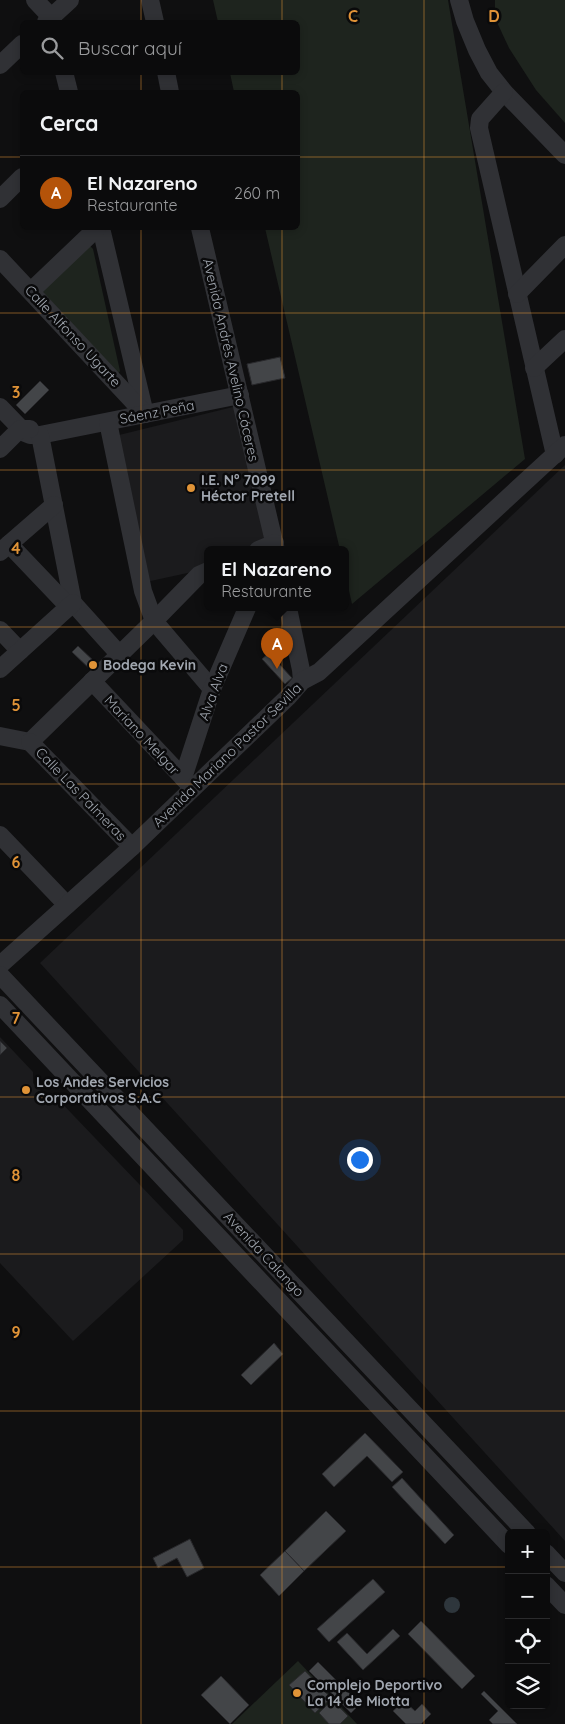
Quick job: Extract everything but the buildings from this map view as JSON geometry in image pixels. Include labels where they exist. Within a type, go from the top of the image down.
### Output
[{"type":"street","points":[[35,0],[49,20]]},
{"type":"street","points":[[51,20],[70,0]]},
{"type":"street","points":[[150,0],[155,20]]},
{"type":"street","points":[[460,0],[465,21],[476,50],[489,73],[504,92],[565,155]]},
{"type":"street","points":[[0,65],[20,46]]},
{"type":"street","points":[[65,75],[68,90]]},
{"type":"street","points":[[167,75],[170,90]]},
{"type":"street","points":[[504,92],[480,119],[478,128],[534,368],[560,450]]},
{"type":"street","points":[[0,198],[20,179]]},
{"type":"street","points":[[31,291],[95,230]]},
{"type":"street","points":[[102,230],[145,414]]},
{"type":"street","name":"Avenida Andrés Avelino Cáceres","points":[[200,230],[274,546]]},
{"type":"street","points":[[517,294],[565,245]]},
{"type":"street","name":"Calle Alfonso Ugarte","points":[[0,259],[145,414]]},
{"type":"street","points":[[534,368],[565,339]]},
{"type":"street","name":"Sáenz Peña","points":[[20,429],[30,435],[40,435],[240,395]]},
{"type":"street","points":[[0,407],[20,429],[0,449]]},
{"type":"street","points":[[108,422],[143,591],[154,621],[212,689]]},
{"type":"street","name":"Sáenz Peña","points":[[20,429],[73,428]]},
{"type":"street","points":[[40,435],[71,605]]},
{"type":"street","name":"Avenida Mariano Pastor Sevilla","points":[[0,965],[132,847],[188,783],[288,697],[302,681],[319,672],[560,450]]},
{"type":"street","points":[[54,505],[5,548],[71,605],[120,654]]},
{"type":"street","points":[[0,736],[30,742],[199,575],[204,573]]},
{"type":"street","points":[[0,669],[71,605]]},
{"type":"street","name":"Alva Alva","points":[[188,783],[212,689],[246,611]]},
{"type":"street","points":[[289,611],[302,681]]},
{"type":"street","points":[[0,630],[20,651]]},
{"type":"street","name":"Mariano Melgar","points":[[92,681],[188,783]]},
{"type":"street","name":"Calle Las Palmeras","points":[[30,742],[132,847]]},
{"type":"street","points":[[0,835],[67,905]]},
{"type":"street","name":"Avenida Calango","points":[[0,974],[523,1529]]},
{"type":"street","name":"Avenida Calango","points":[[0,1005],[505,1541]]},
{"type":"street","points":[[550,1557],[565,1573]]},
{"type":"street","points":[[550,1589],[565,1605]]},
{"type":"shaded area","points":[[213,0],[448,0],[525,459],[352,604],[349,590],[349,546],[339,546],[265,230],[300,230],[300,90],[234,90],[230,75],[300,75],[300,20],[218,20]]},
{"type":"shaded area","points":[[495,0],[565,0],[565,123],[536,90],[509,48],[495,18]]},
{"type":"shaded area","points":[[90,246],[93,249],[120,371],[118,374],[40,289]]},
{"type":"shaded area","name":"I.E. N° 7099 Héctor Pretell","points":[[237,406],[268,541],[255,546],[204,546],[204,567],[192,572],[146,582],[115,436]]},
{"type":"shaded area","points":[[565,465],[565,1541],[40,963]]},
{"type":"shaded area","points":[[0,1037],[33,1072],[33,1083],[44,1094],[52,1093],[183,1230],[183,1240],[73,1341],[0,1263]]},
{"type":"shaded area","points":[[452,1597],[460,1605],[452,1613],[444,1605]]},
{"type":"shaded area","name":"Complejo Deportivo La 14 de Miotta","points":[[298,1661],[357,1724],[232,1724]]},
{"type":"place","name":"I.E. N° 7099 Héctor Pretell","points":[[191,488]]},
{"type":"place","name":"Bodega Kevin","points":[[93,665]]},
{"type":"place","name":"El Nazareno","points":[[277,669]]},
{"type":"place","name":"Los Andes Servicios Corporativos S.A.C","points":[[26,1090]]},
{"type":"place","name":"Complejo Deportivo La 14 de Miotta","points":[[297,1693]]}]
